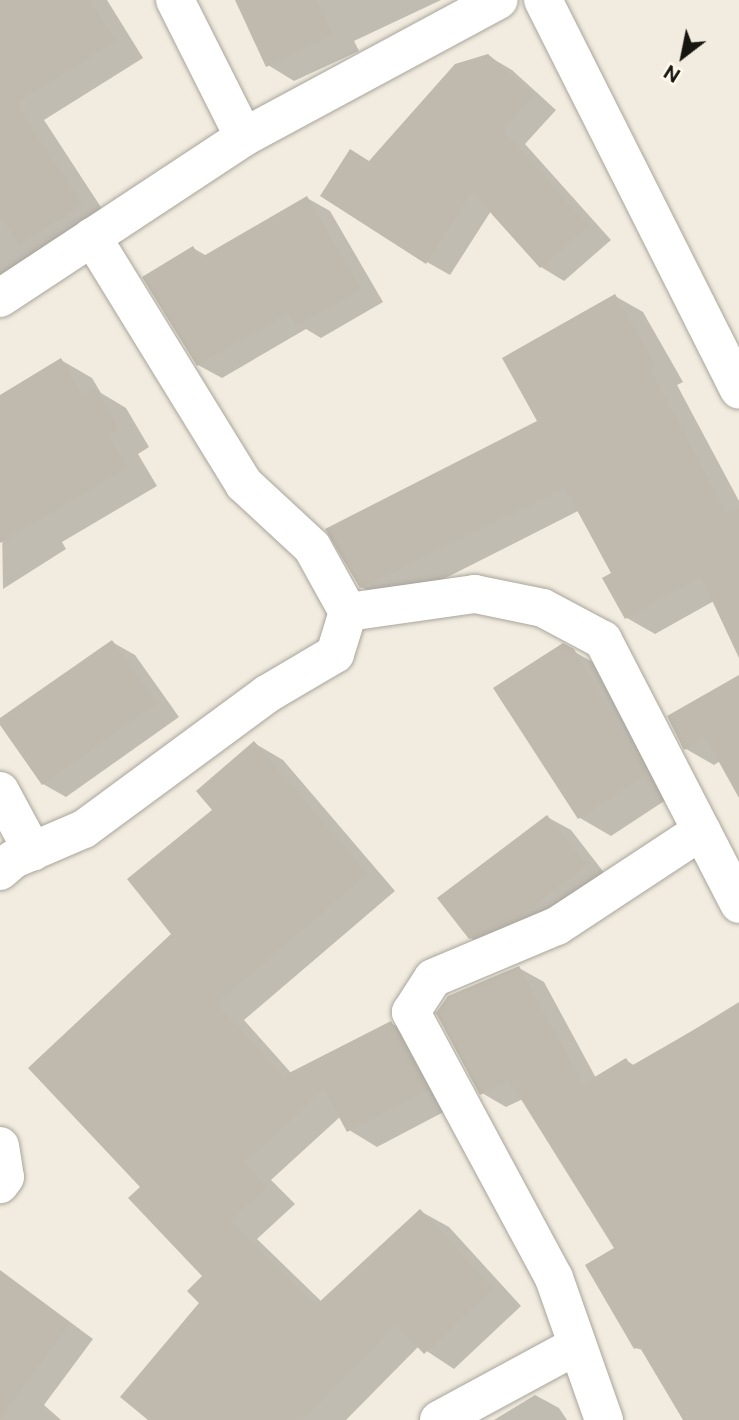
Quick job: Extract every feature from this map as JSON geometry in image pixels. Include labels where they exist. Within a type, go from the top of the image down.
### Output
[{"type":"street","points":[[175,0],[244,137]]},
{"type":"street","points":[[0,298],[244,137],[498,0]]},
{"type":"street","points":[[543,0],[739,389]]},
{"type":"street","points":[[0,871],[33,852],[84,829],[267,694],[335,654],[348,612],[312,547],[244,484],[92,237]]},
{"type":"street","points":[[348,612],[475,594],[543,608],[603,640],[739,904]]},
{"type":"street","points":[[0,791],[33,852]]},
{"type":"street","points":[[604,1420],[554,1278],[411,1012],[433,978],[557,926],[701,831]]},
{"type":"street","points":[[0,1146],[5,1177],[0,1184]]},
{"type":"street","points":[[439,1420],[576,1346]]},
{"type":"building","points":[[0,0],[90,0],[116,41],[16,103],[82,204],[19,245],[0,216]]},
{"type":"building","points":[[235,0],[316,0],[333,35],[266,67]]},
{"type":"building","points":[[488,54],[534,95],[503,130],[589,226],[540,268],[472,192],[426,264],[320,196],[350,149],[369,161],[455,64]]},
{"type":"building","points":[[307,196],[361,289],[296,326],[288,313],[197,366],[142,277],[193,246],[200,258]]},
{"type":"building","points":[[615,294],[656,366],[650,369],[727,514],[739,508],[739,658],[701,577],[625,619],[602,578],[611,573],[565,488],[360,588],[325,529],[537,421],[502,358]]},
{"type":"building","points":[[61,358],[82,395],[95,388],[119,429],[108,435],[127,468],[0,543],[0,395]]},
{"type":"building","points":[[112,640],[157,703],[42,785],[0,725],[0,718]]},
{"type":"building","points":[[563,643],[574,649],[647,774],[578,819],[493,688]]},
{"type":"building","points":[[739,675],[739,798],[705,737],[684,750],[667,716]]},
{"type":"building","points":[[254,741],[368,874],[217,1003],[283,1076],[391,1021],[428,1090],[347,1132],[324,1089],[244,1163],[267,1187],[230,1222],[316,1305],[420,1209],[494,1289],[424,1354],[396,1324],[302,1420],[148,1420],[120,1397],[199,1303],[187,1291],[202,1276],[128,1198],[140,1187],[28,1068],[171,934],[127,879],[212,810],[196,791]]},
{"type":"building","points":[[547,815],[587,865],[515,920],[469,939],[437,898]]},
{"type":"building","points":[[519,966],[583,1084],[626,1058],[631,1066],[739,1004],[739,1420],[683,1420],[639,1346],[634,1349],[585,1265],[614,1248],[509,1080],[480,1095],[436,1013],[448,996]]},
{"type":"building","points":[[0,1271],[70,1324],[0,1419]]}]
